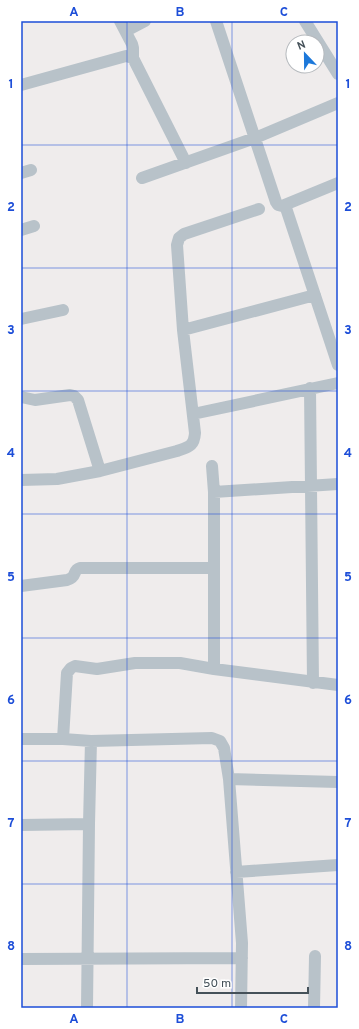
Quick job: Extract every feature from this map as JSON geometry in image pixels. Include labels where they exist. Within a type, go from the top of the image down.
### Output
[{"type":"street","points":[[144,21],[123,26],[132,44],[133,58],[186,163]]},
{"type":"street","points":[[216,21],[278,205],[285,205],[338,183]]},
{"type":"street","points":[[306,21],[338,74]]},
{"type":"street","points":[[21,85],[126,56],[133,58]]},
{"type":"street","points":[[142,178],[255,138],[338,103]]},
{"type":"street","points":[[285,205],[338,365]]},
{"type":"street","points":[[21,480],[57,479],[177,451],[192,445],[195,433],[183,330],[177,245],[179,238],[184,234],[259,209]]},
{"type":"street","points":[[21,230],[34,226]]},
{"type":"street","points":[[183,330],[315,295]]},
{"type":"street","points":[[21,319],[63,310]]},
{"type":"street","points":[[193,414],[338,383]]},
{"type":"street","points":[[310,388],[312,683]]},
{"type":"street","points":[[21,397],[35,400],[70,395],[74,396],[78,400],[100,470]]},
{"type":"street","points":[[212,466],[214,492],[214,669]]},
{"type":"street","points":[[214,492],[338,484]]},
{"type":"street","points":[[21,586],[71,579],[74,577],[75,570],[80,568],[214,568]]},
{"type":"street","points":[[63,739],[68,673],[71,668],[75,666],[97,669],[135,662],[180,663],[338,686]]},
{"type":"street","points":[[21,738],[91,741],[212,738],[220,741],[224,748],[229,779],[242,943],[241,1008]]},
{"type":"street","points":[[87,1008],[91,741]]},
{"type":"street","points":[[229,779],[338,782]]},
{"type":"street","points":[[21,825],[89,824]]},
{"type":"street","points":[[236,872],[338,865]]},
{"type":"street","points":[[314,1008],[315,956]]},
{"type":"street","points":[[21,959],[242,958]]}]
